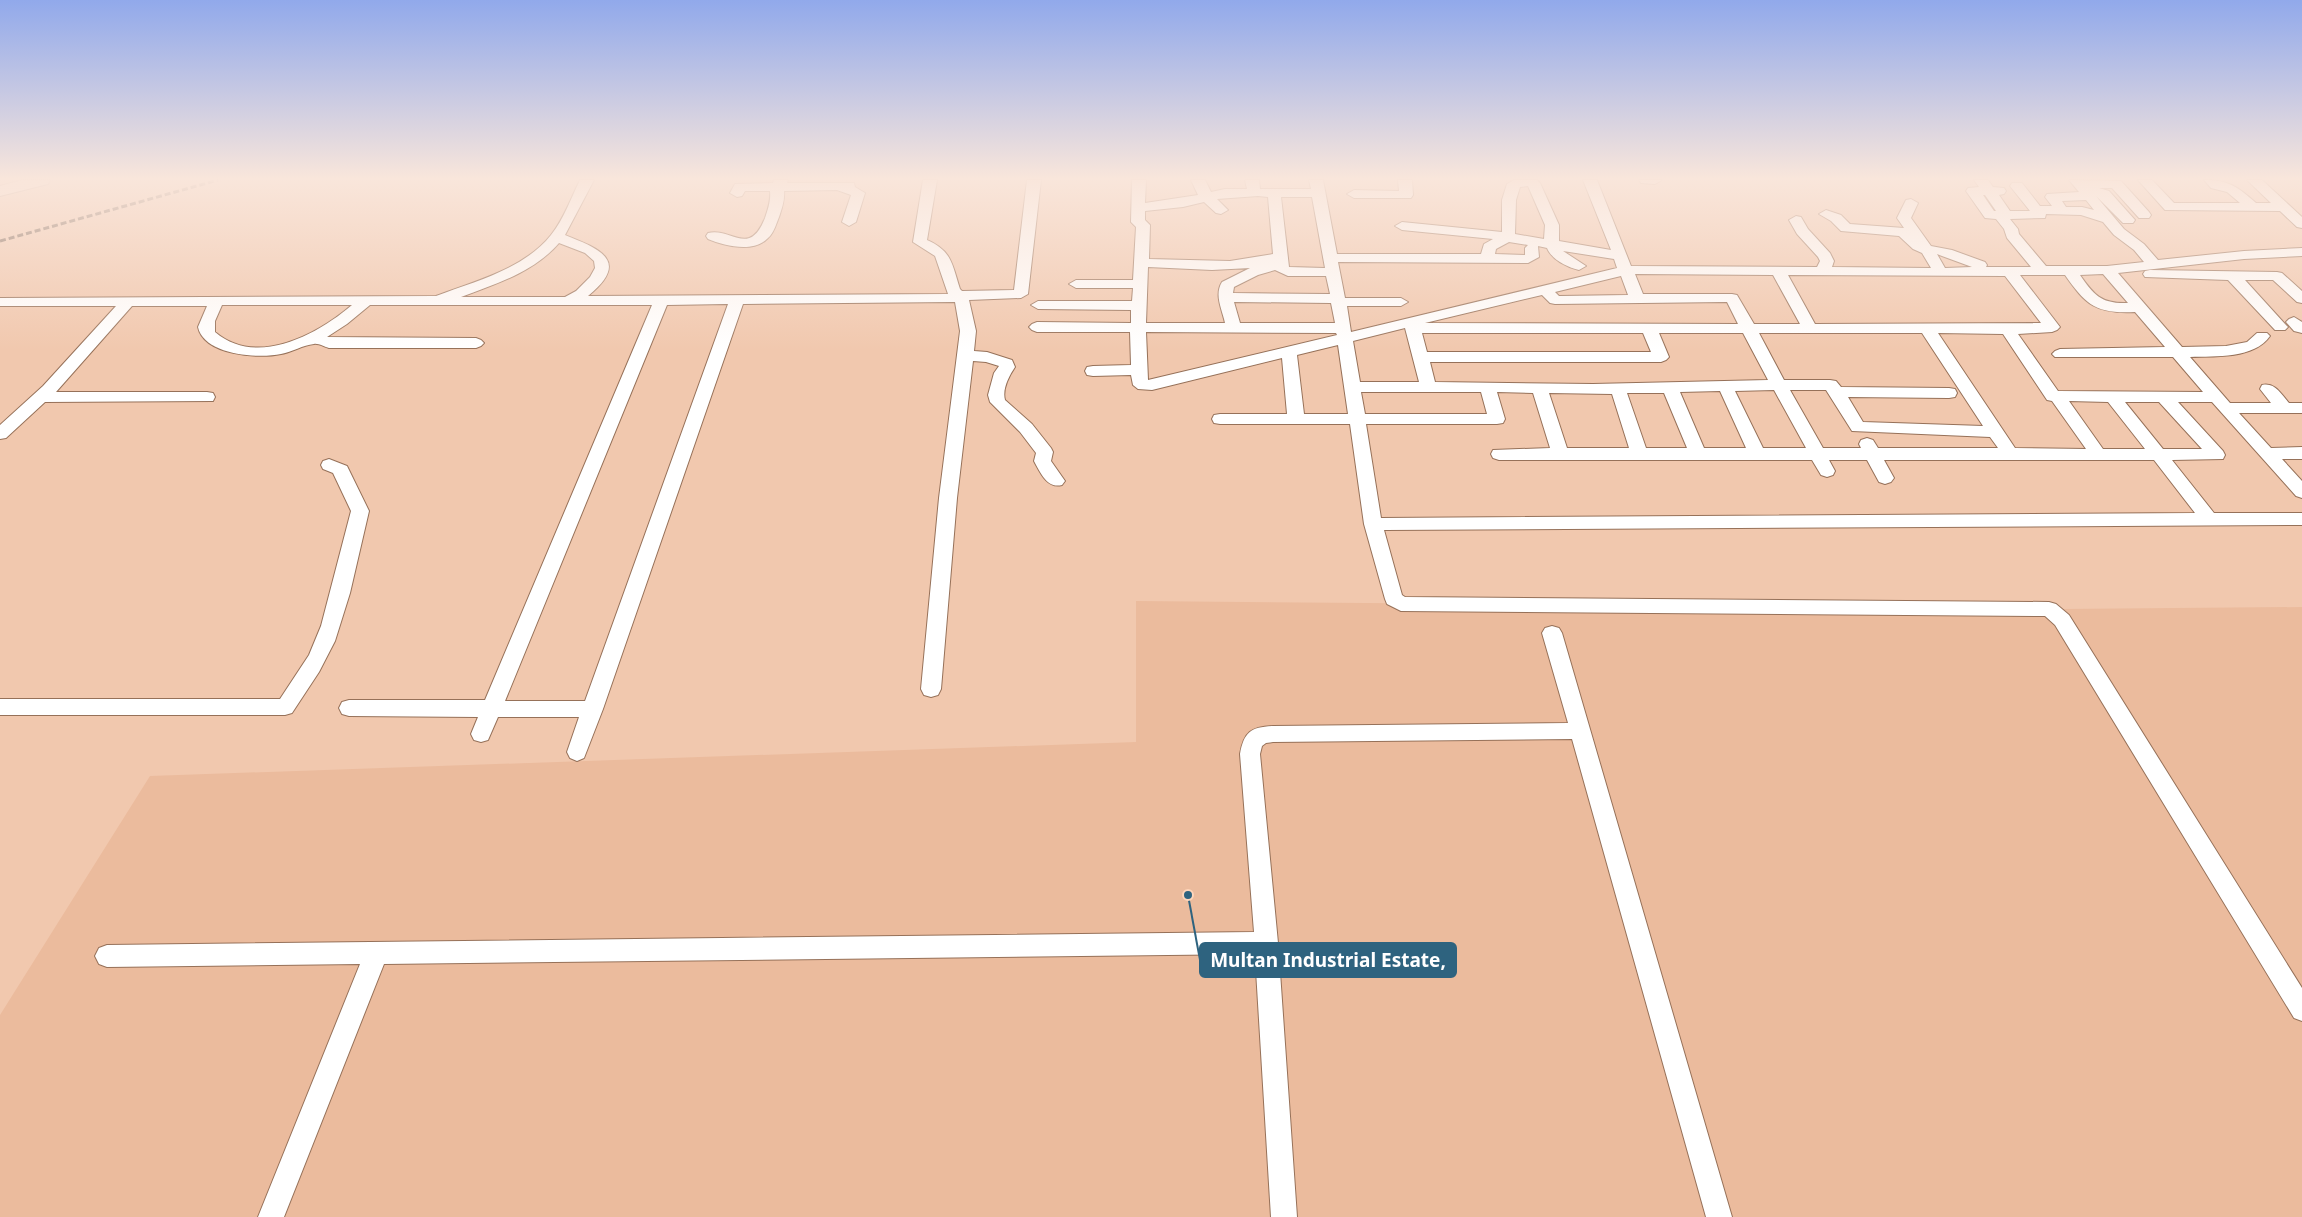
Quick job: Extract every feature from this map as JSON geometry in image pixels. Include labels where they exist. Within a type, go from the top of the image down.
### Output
[{"type":"street","points":[[438,300],[504,276],[549,248],[557,237],[573,245],[590,249],[599,256],[602,265],[600,275],[589,288],[569,301]]},
{"type":"street","points":[[715,237],[728,242],[737,242],[756,240],[760,237]]},
{"type":"street","points":[[921,237],[920,242],[936,249],[942,255],[953,290],[961,298],[968,331],[948,498],[931,689]]},
{"type":"street","points":[[0,302],[661,301],[961,298],[968,294],[1020,294],[1027,237]]},
{"type":"street","points":[[1142,237],[1138,328],[1139,381],[1144,385],[1152,385],[1288,351],[1344,333]]},
{"type":"street","points":[[1278,237],[1280,260],[1285,272],[1331,265],[1461,258],[1481,245],[1507,237],[1620,256]]},
{"type":"street","points":[[1326,237],[1344,333],[1374,524],[1394,599],[1401,604],[2049,609],[2062,620],[2302,1010]]},
{"type":"street","points":[[1447,237],[1528,259],[1532,257],[1532,248],[1552,246]]},
{"type":"street","points":[[1481,245],[1507,237]]},
{"type":"street","points":[[1552,237],[1552,246],[1561,257],[1579,266]]},
{"type":"street","points":[[1612,237],[1637,299]]},
{"type":"street","points":[[1807,237],[1825,256],[1827,265],[1823,271]]},
{"type":"street","points":[[1411,325],[1493,328],[1810,329],[2008,329],[2052,327],[2006,271],[1995,267],[1971,264],[1934,248],[1927,250],[1918,246],[1907,237]]},
{"type":"street","points":[[1918,237],[1941,272]]},
{"type":"street","points":[[2013,237],[2042,271]]},
{"type":"street","points":[[2125,237],[2139,247],[2154,264]]},
{"type":"street","points":[[1037,328],[1233,328],[1344,333],[1411,325],[1626,270],[1941,272],[2107,270],[2244,255],[2302,252]]},
{"type":"street","points":[[1949,255],[1960,271]]},
{"type":"street","points":[[1141,263],[1222,265],[1280,260]]},
{"type":"street","points":[[1233,328],[1233,317],[1225,297],[1227,285],[1280,260]]},
{"type":"street","points":[[1189,264],[1214,280]]},
{"type":"street","points":[[2069,270],[2092,302],[2107,307],[2140,308]]},
{"type":"street","points":[[2107,270],[2115,272],[2278,276],[2302,299]]},
{"type":"street","points":[[2107,270],[2221,403],[2302,492]]},
{"type":"street","points":[[1778,271],[1810,329]]},
{"type":"street","points":[[2233,276],[2292,326]]},
{"type":"street","points":[[1076,284],[1140,284]]},
{"type":"street","points":[[1544,290],[1555,300],[1732,298],[1827,471]]},
{"type":"street","points":[[1225,297],[1401,302]]},
{"type":"street","points":[[577,752],[737,300]]},
{"type":"street","points":[[0,434],[42,397],[128,301]]},
{"type":"street","points":[[481,734],[661,301]]},
{"type":"street","points":[[216,302],[206,328],[208,335],[225,346],[251,351],[279,350],[313,338],[344,320],[364,302]]},
{"type":"street","points":[[1038,305],[1139,306]]},
{"type":"street","points":[[1411,325],[1429,388]]},
{"type":"street","points":[[1493,328],[1511,387]]},
{"type":"street","points":[[1421,357],[1660,358],[1649,328]]},
{"type":"street","points":[[1927,329],[2010,454]]},
{"type":"street","points":[[2008,329],[2053,396],[2164,397],[2221,403],[2297,405]]},
{"type":"street","points":[[2060,354],[2229,351],[2252,346],[2262,336]]},
{"type":"street","points":[[313,338],[329,343],[476,343]]},
{"type":"street","points":[[1288,351],[1296,418]]},
{"type":"street","points":[[966,356],[987,357],[1006,363],[1007,367],[1002,373],[996,395],[998,402],[1026,428],[1045,452],[1042,461],[1056,480]]},
{"type":"street","points":[[1093,371],[1139,370]]},
{"type":"street","points":[[1353,387],[1618,389],[1830,385],[1837,392],[1858,427],[1885,478]]},
{"type":"street","points":[[1726,386],[1757,454]]},
{"type":"street","points":[[1220,419],[1497,419],[1488,387]]},
{"type":"street","points":[[1539,388],[1560,454]]},
{"type":"street","points":[[1670,388],[1698,455]]},
{"type":"street","points":[[1618,389],[1639,454]]},
{"type":"street","points":[[2268,389],[2297,405]]},
{"type":"street","points":[[1837,392],[1949,393]]},
{"type":"street","points":[[2057,396],[2098,454]]},
{"type":"street","points":[[2112,396],[2208,518]]},
{"type":"street","points":[[42,397],[206,397]]},
{"type":"street","points":[[1500,454],[1698,455],[1871,453],[2217,455],[2164,397]]},
{"type":"street","points":[[1858,427],[1995,432]]},
{"type":"street","points":[[2266,454],[2302,453]]},
{"type":"street","points":[[0,707],[285,707],[309,672],[325,642],[336,609],[360,511],[344,481],[341,470],[329,465]]},
{"type":"street","points":[[1374,524],[2208,518],[2302,519]]},
{"type":"street","points":[[1552,633],[1719,1217]]},
{"type":"street","points":[[349,708],[593,709]]},
{"type":"street","points":[[1284,1217],[1266,943],[1250,754],[1252,742],[1261,735],[1580,731]]},
{"type":"street","points":[[108,956],[1266,943]]},
{"type":"street","points":[[271,1217],[376,954]]},
{"type":"shaded area","points":[[1136,601],[2062,609],[2302,607],[2302,1217],[0,1217],[0,1015],[150,776],[1136,742]]},
{"type":"railway","points":[[0,241],[15,237]]},
{"type":"place","name":"Multan Industrial Estate,","points":[[1188,895]]}]
